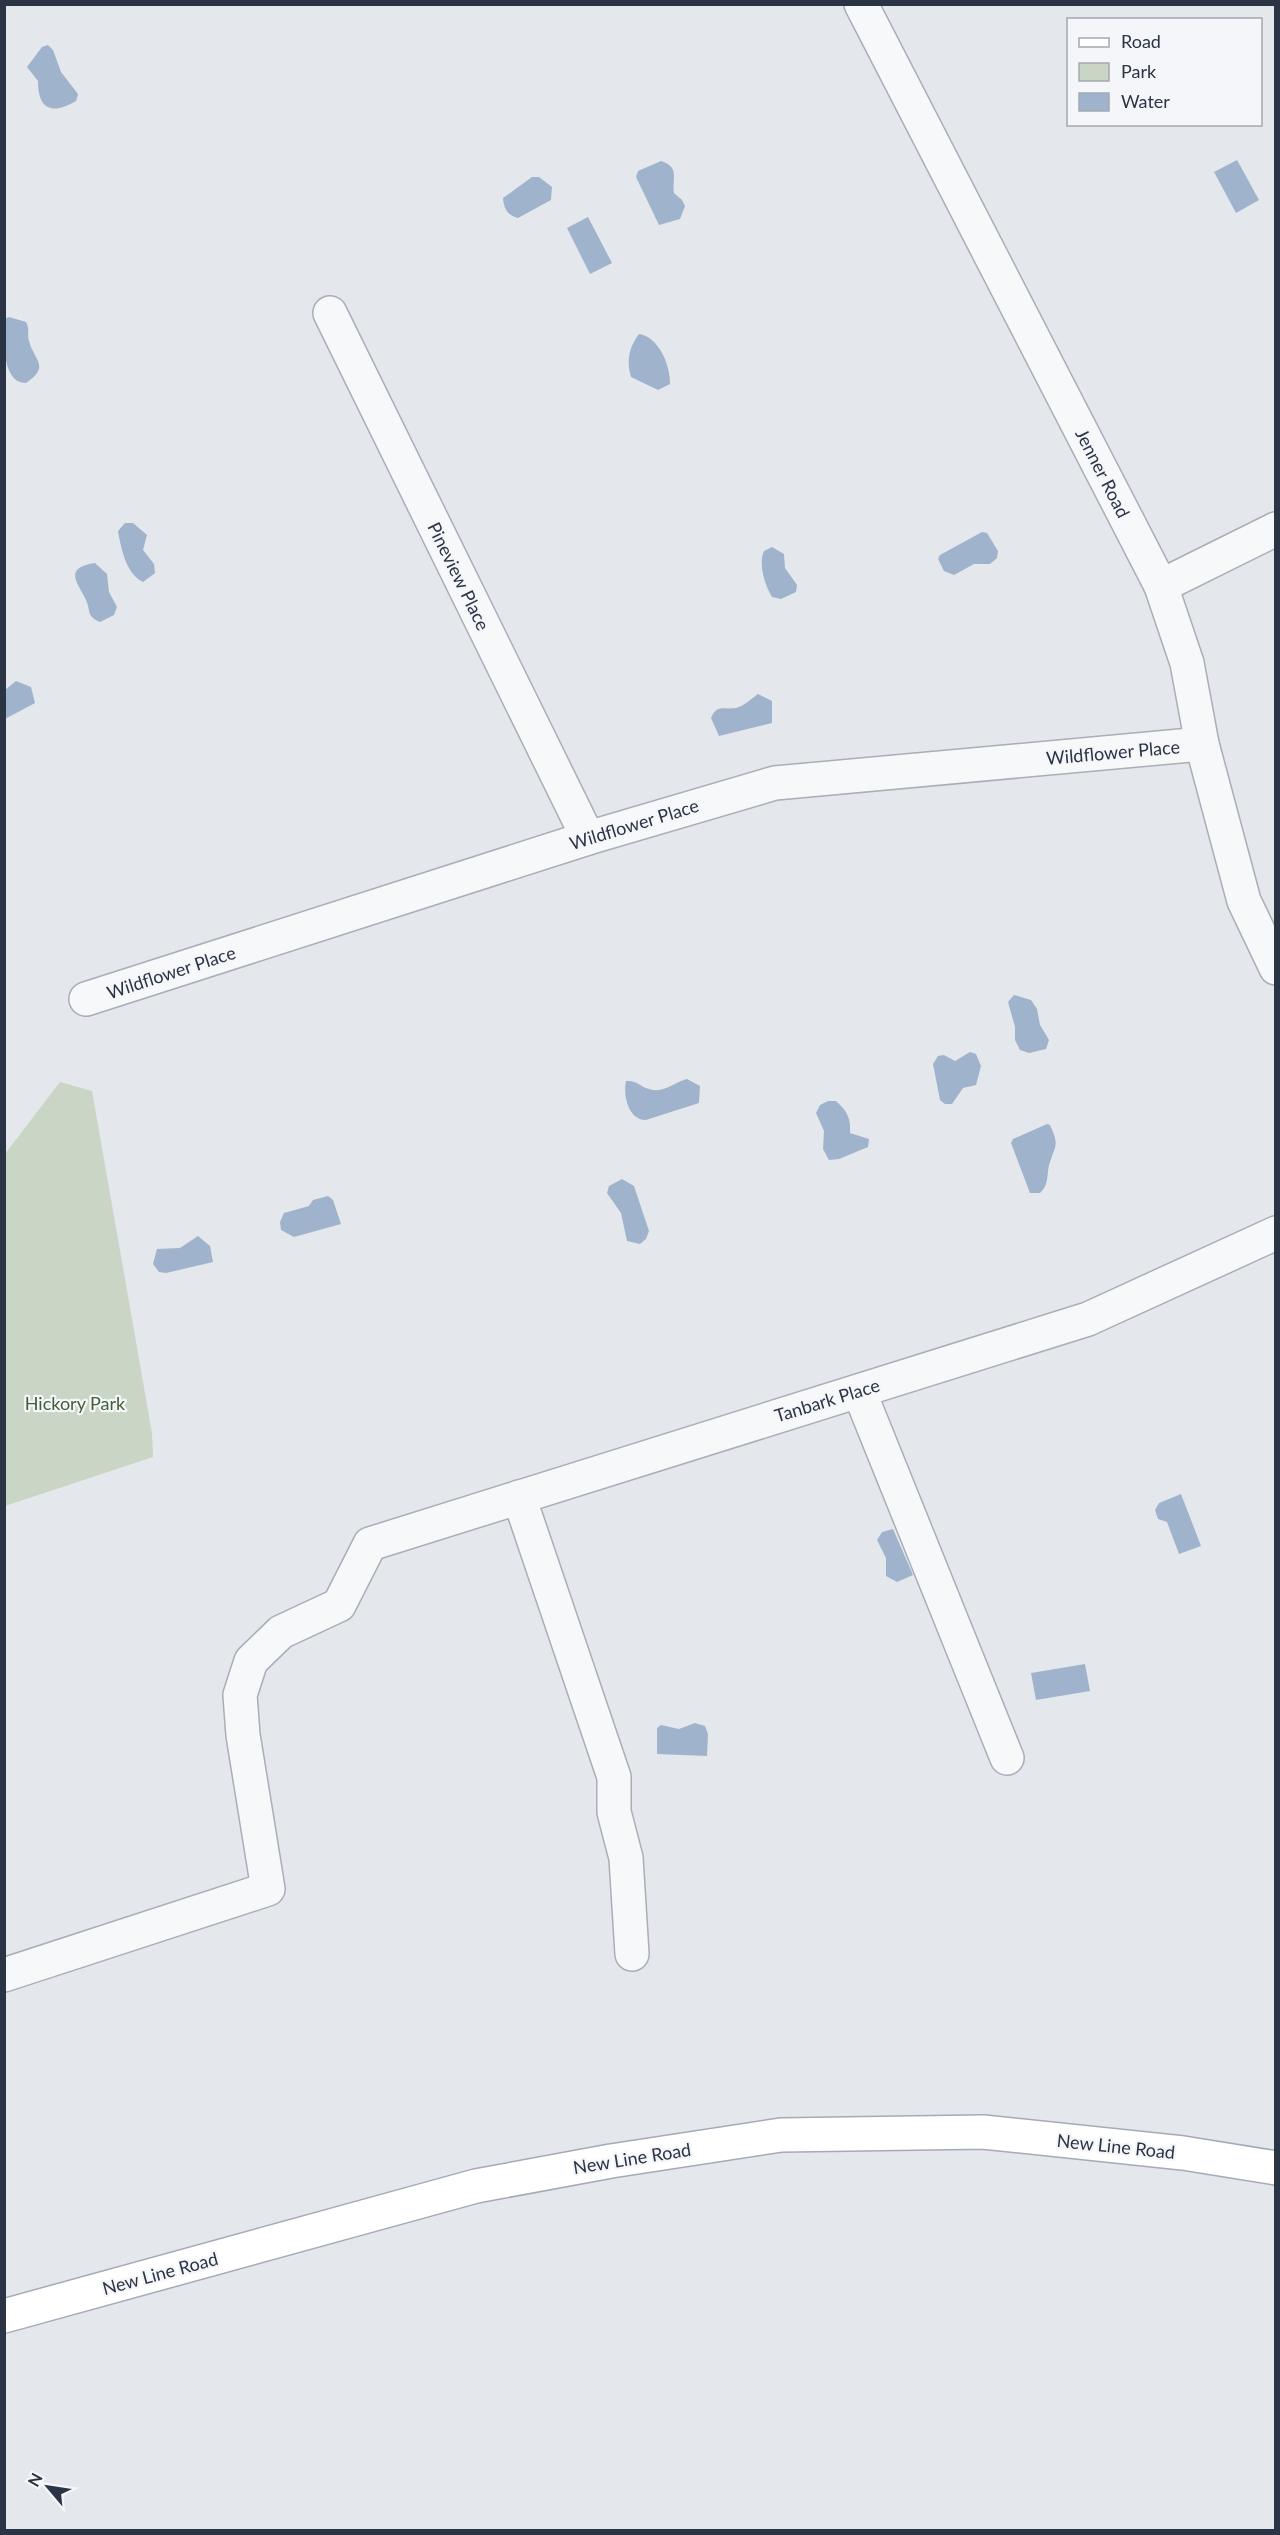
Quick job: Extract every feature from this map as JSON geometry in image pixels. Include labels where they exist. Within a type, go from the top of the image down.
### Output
[{"type":"main road","name":"New Line Road","points":[[4,2316],[476,2187],[611,2160],[781,2135],[983,2132],[1183,2153],[1275,2168]]},
{"type":"street","name":"Jenner Road","points":[[861,4],[1161,586],[1187,663],[1202,744],[1244,901],[1275,968]]},
{"type":"street","name":"Pineview Place","points":[[330,314],[588,838]]},
{"type":"street","points":[[1161,586],[1275,529]]},
{"type":"street","name":"Wildflower Place","points":[[86,999],[588,838],[775,783],[1202,744]]},
{"type":"street","name":"Tanbark Place","points":[[4,1976],[268,1889],[243,1735],[240,1695],[251,1662],[281,1632],[339,1605],[370,1544],[1088,1319],[1275,1233]]},
{"type":"street","points":[[859,1390],[1007,1758]]},
{"type":"street","points":[[519,1497],[614,1777],[614,1812],[626,1858],[632,1954]]},
{"type":"green space","name":"Hickory Park","points":[[60,1082],[92,1091],[152,1433],[153,1457],[5,1506],[5,1154]]},
{"type":"water","points":[[48,45],[53,50],[61,72],[78,94],[76,101],[60,108],[48,107],[44,104],[38,81],[27,67],[42,47]]},
{"type":"water","points":[[1237,160],[1259,200],[1236,213],[1214,172]]},
{"type":"water","points":[[661,161],[671,166],[674,174],[674,193],[685,206],[680,219],[659,225],[636,177],[638,171]]},
{"type":"water","points":[[532,177],[539,177],[552,187],[551,200],[518,218],[514,217],[507,211],[503,198]]},
{"type":"water","points":[[588,217],[612,263],[590,274],[567,228]]},
{"type":"water","points":[[9,317],[26,322],[31,348],[39,363],[38,372],[26,383],[12,376],[8,367],[4,347],[4,319]]},
{"type":"water","points":[[639,334],[646,336],[658,346],[668,369],[670,384],[658,390],[631,377],[629,354]]},
{"type":"water","points":[[125,523],[133,523],[147,535],[143,550],[154,564],[155,573],[143,582],[128,567],[123,552],[118,531]]},
{"type":"water","points":[[982,532],[987,533],[998,551],[997,558],[990,564],[974,564],[954,575],[944,571],[938,559],[940,555]]},
{"type":"water","points":[[772,547],[784,554],[785,568],[797,585],[796,592],[781,599],[772,597],[763,574],[762,556],[764,551]]},
{"type":"water","points":[[95,563],[107,574],[109,592],[117,607],[114,615],[100,622],[91,615],[76,578],[78,569]]},
{"type":"water","points":[[16,681],[31,687],[35,703],[5,719],[5,690]]},
{"type":"water","points":[[758,694],[772,701],[772,723],[719,736],[711,718],[713,714],[721,708],[739,707]]},
{"type":"water","points":[[1014,995],[1031,1000],[1037,1009],[1040,1025],[1049,1040],[1046,1049],[1029,1053],[1020,1050],[1015,1040],[1015,1027],[1008,1002]]},
{"type":"water","points":[[970,1052],[976,1054],[981,1066],[976,1085],[963,1088],[952,1104],[945,1104],[940,1100],[933,1064],[938,1056],[944,1055],[955,1061]]},
{"type":"water","points":[[687,1079],[700,1086],[699,1103],[646,1120],[635,1116],[628,1106],[625,1093],[626,1081],[659,1090]]},
{"type":"water","points":[[828,1101],[836,1101],[843,1108],[848,1115],[850,1133],[869,1139],[868,1147],[839,1159],[829,1160],[823,1149],[824,1131],[816,1113],[820,1105]]},
{"type":"water","points":[[1047,1124],[1050,1125],[1055,1137],[1055,1148],[1043,1190],[1040,1193],[1030,1193],[1011,1143],[1013,1139]]},
{"type":"water","points":[[622,1179],[634,1186],[649,1231],[646,1239],[640,1244],[627,1241],[621,1213],[607,1193],[609,1186]]},
{"type":"water","points":[[328,1196],[333,1200],[341,1224],[294,1237],[281,1230],[280,1222],[284,1213],[309,1206],[313,1200]]},
{"type":"water","points":[[198,1236],[210,1246],[213,1262],[166,1273],[159,1272],[153,1264],[157,1249],[180,1248]]},
{"type":"water","points":[[1181,1494],[1201,1546],[1179,1554],[1167,1522],[1158,1519],[1155,1510],[1159,1503]]},
{"type":"water","points":[[893,1529],[913,1575],[897,1582],[886,1576],[886,1558],[877,1540],[882,1532]]},
{"type":"water","points":[[1085,1664],[1090,1691],[1036,1700],[1031,1673]]},
{"type":"water","points":[[695,1723],[705,1726],[708,1734],[707,1756],[657,1754],[657,1728],[661,1725],[679,1729]]}]
